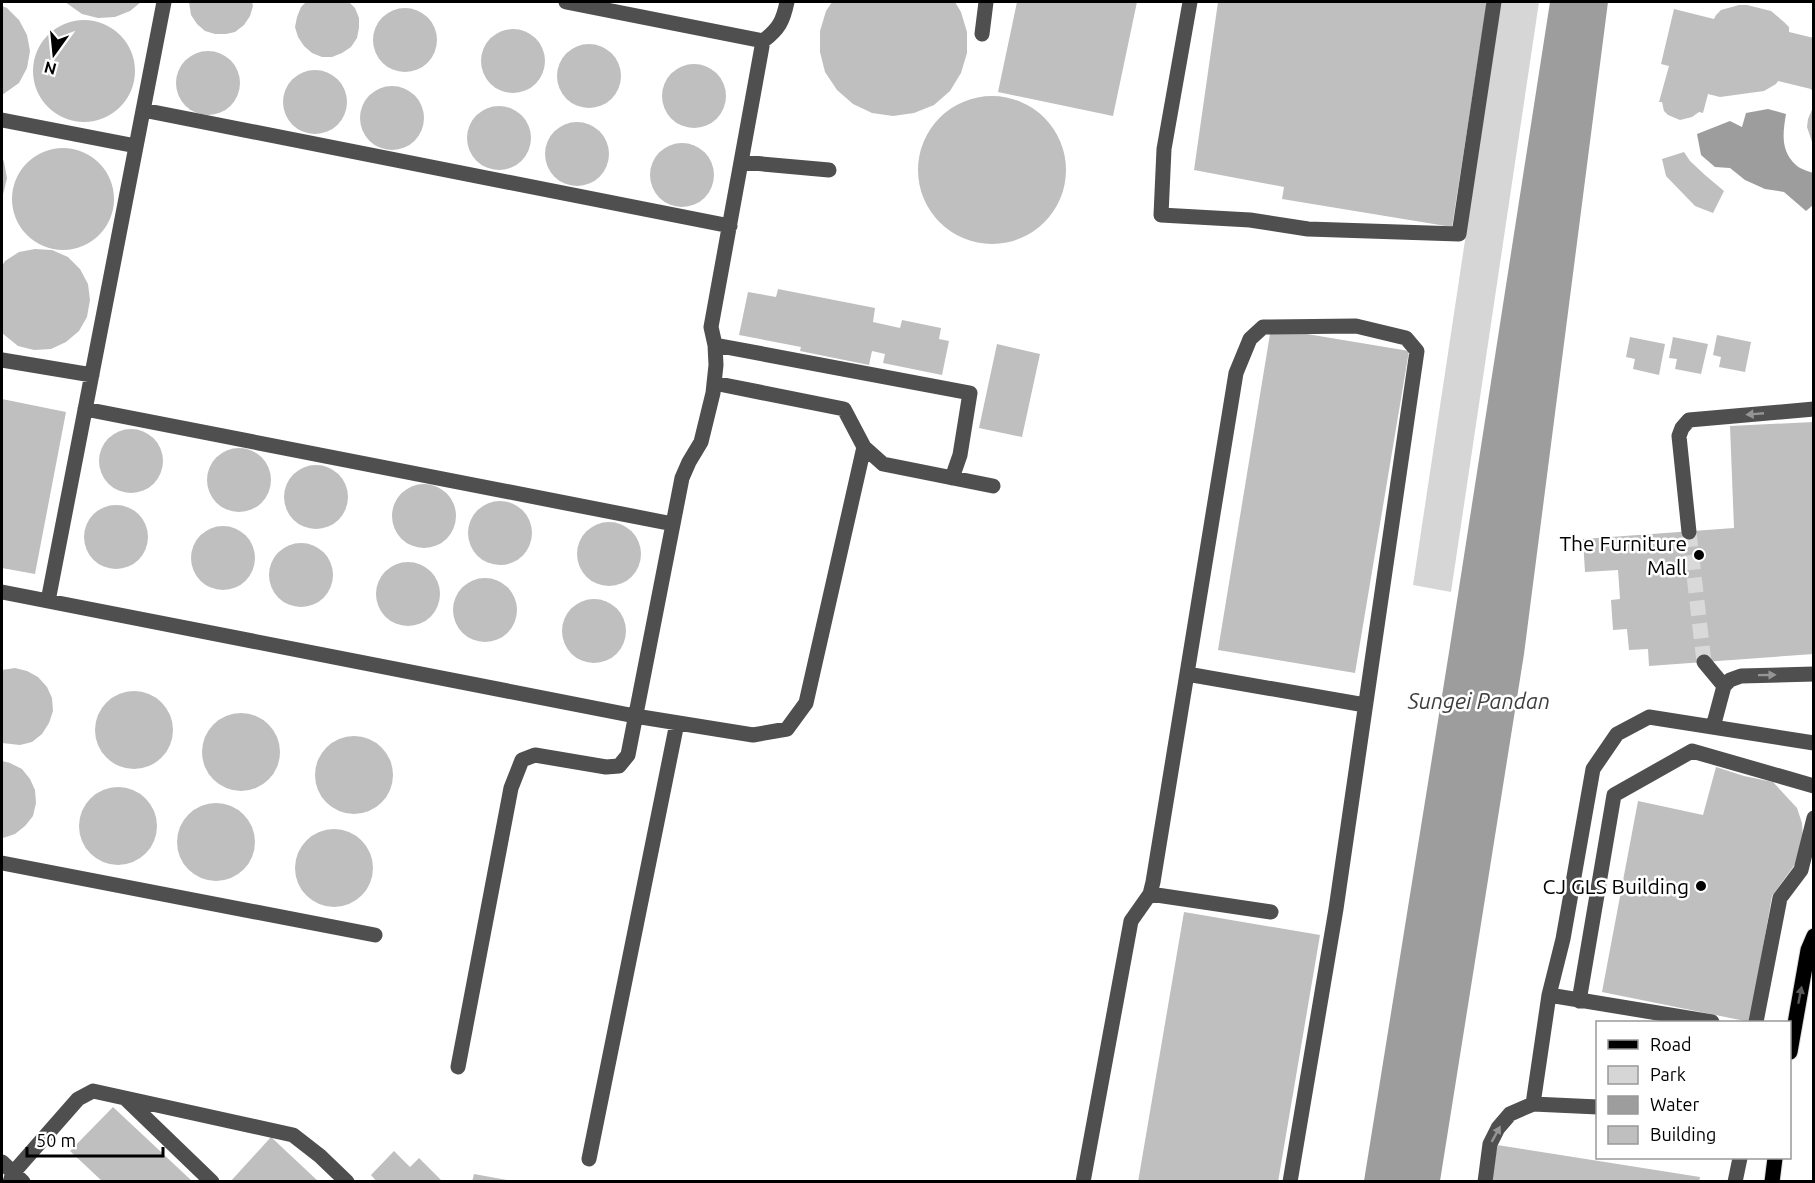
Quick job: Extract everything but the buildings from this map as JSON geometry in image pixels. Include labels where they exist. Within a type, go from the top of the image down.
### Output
[{"type":"main road","points":[[1791,1046],[1808,950],[1814,936]]},
{"type":"main road","points":[[1772,1182],[1775,1159]]},
{"type":"lane","points":[[48,601],[164,2]]},
{"type":"lane","points":[[566,2],[613,6],[764,41]]},
{"type":"lane","points":[[458,1067],[511,788],[522,760],[535,755],[606,767],[619,766],[628,755],[682,478],[701,442],[714,383],[715,345],[711,327],[764,41],[775,32],[783,18],[787,2]]},
{"type":"lane","points":[[982,34],[986,2]]},
{"type":"lane","points":[[1190,2],[1164,149],[1161,215],[1250,220],[1308,228],[1459,234],[1494,2]]},
{"type":"lane","points":[[143,110],[730,226]]},
{"type":"lane","points":[[2,120],[136,146]]},
{"type":"lane","points":[[741,162],[829,170]]},
{"type":"lane","points":[[1083,1182],[1131,921],[1150,894],[1236,373],[1250,339],[1263,327],[1356,326],[1406,338],[1417,351],[1336,909],[1290,1182]]},
{"type":"lane","points":[[715,345],[970,393],[960,455],[952,478]]},
{"type":"lane","points":[[2,360],[92,375]]},
{"type":"lane","points":[[714,383],[844,409],[864,447],[883,464],[993,486]]},
{"type":"lane","points":[[86,409],[673,524]]},
{"type":"lane","points":[[1689,532],[1679,436],[1689,420],[1814,409]]},
{"type":"lane","points":[[2,591],[635,716],[753,735],[787,729],[806,703],[864,447]]},
{"type":"lane","points":[[1704,662],[1724,686]]},
{"type":"lane","points":[[1187,674],[1365,705]]},
{"type":"lane","points":[[1713,727],[1724,686],[1730,680],[1741,676],[1814,675]]},
{"type":"lane","points":[[1533,1104],[1549,996],[1563,939],[1593,769],[1617,734],[1649,717],[1814,743]]},
{"type":"lane","points":[[589,1159],[676,723]]},
{"type":"lane","points":[[1578,1001],[1614,795],[1692,751],[1814,786]]},
{"type":"lane","points":[[1756,1021],[1780,898],[1801,870],[1814,818]]},
{"type":"lane","points":[[2,863],[375,935]]},
{"type":"lane","points":[[1150,894],[1271,912]]},
{"type":"lane","points":[[1549,996],[1700,1021]]},
{"type":"lane","points":[[12,1174],[78,1099],[93,1092],[293,1135],[320,1156],[347,1182]]},
{"type":"lane","points":[[124,1097],[213,1182]]},
{"type":"lane","points":[[1485,1182],[1490,1144],[1498,1128],[1510,1114],[1533,1104],[1596,1107]]},
{"type":"lane","points":[[1735,1182],[1740,1159]]},
{"type":"green space","points":[[1501,2],[1539,2],[1451,592],[1413,585]]},
{"type":"water","name":"Sungei Pandan","points":[[1550,2],[1608,2],[1524,654],[1440,1181],[1364,1181],[1450,646]]},
{"type":"water","points":[[1768,109],[1786,114],[1784,141],[1787,154],[1802,169],[1813,173],[1813,205],[1806,211],[1784,192],[1765,189],[1745,180],[1730,168],[1715,167],[1701,155],[1697,134],[1730,121],[1742,127],[1746,113]]},
{"type":"tunnel","points":[[1689,532],[1704,662]]},
{"type":"place","name":"The Furniture Mall","points":[[1699,555]]},
{"type":"place","name":"CJ GLS Building","points":[[1701,886]]}]
